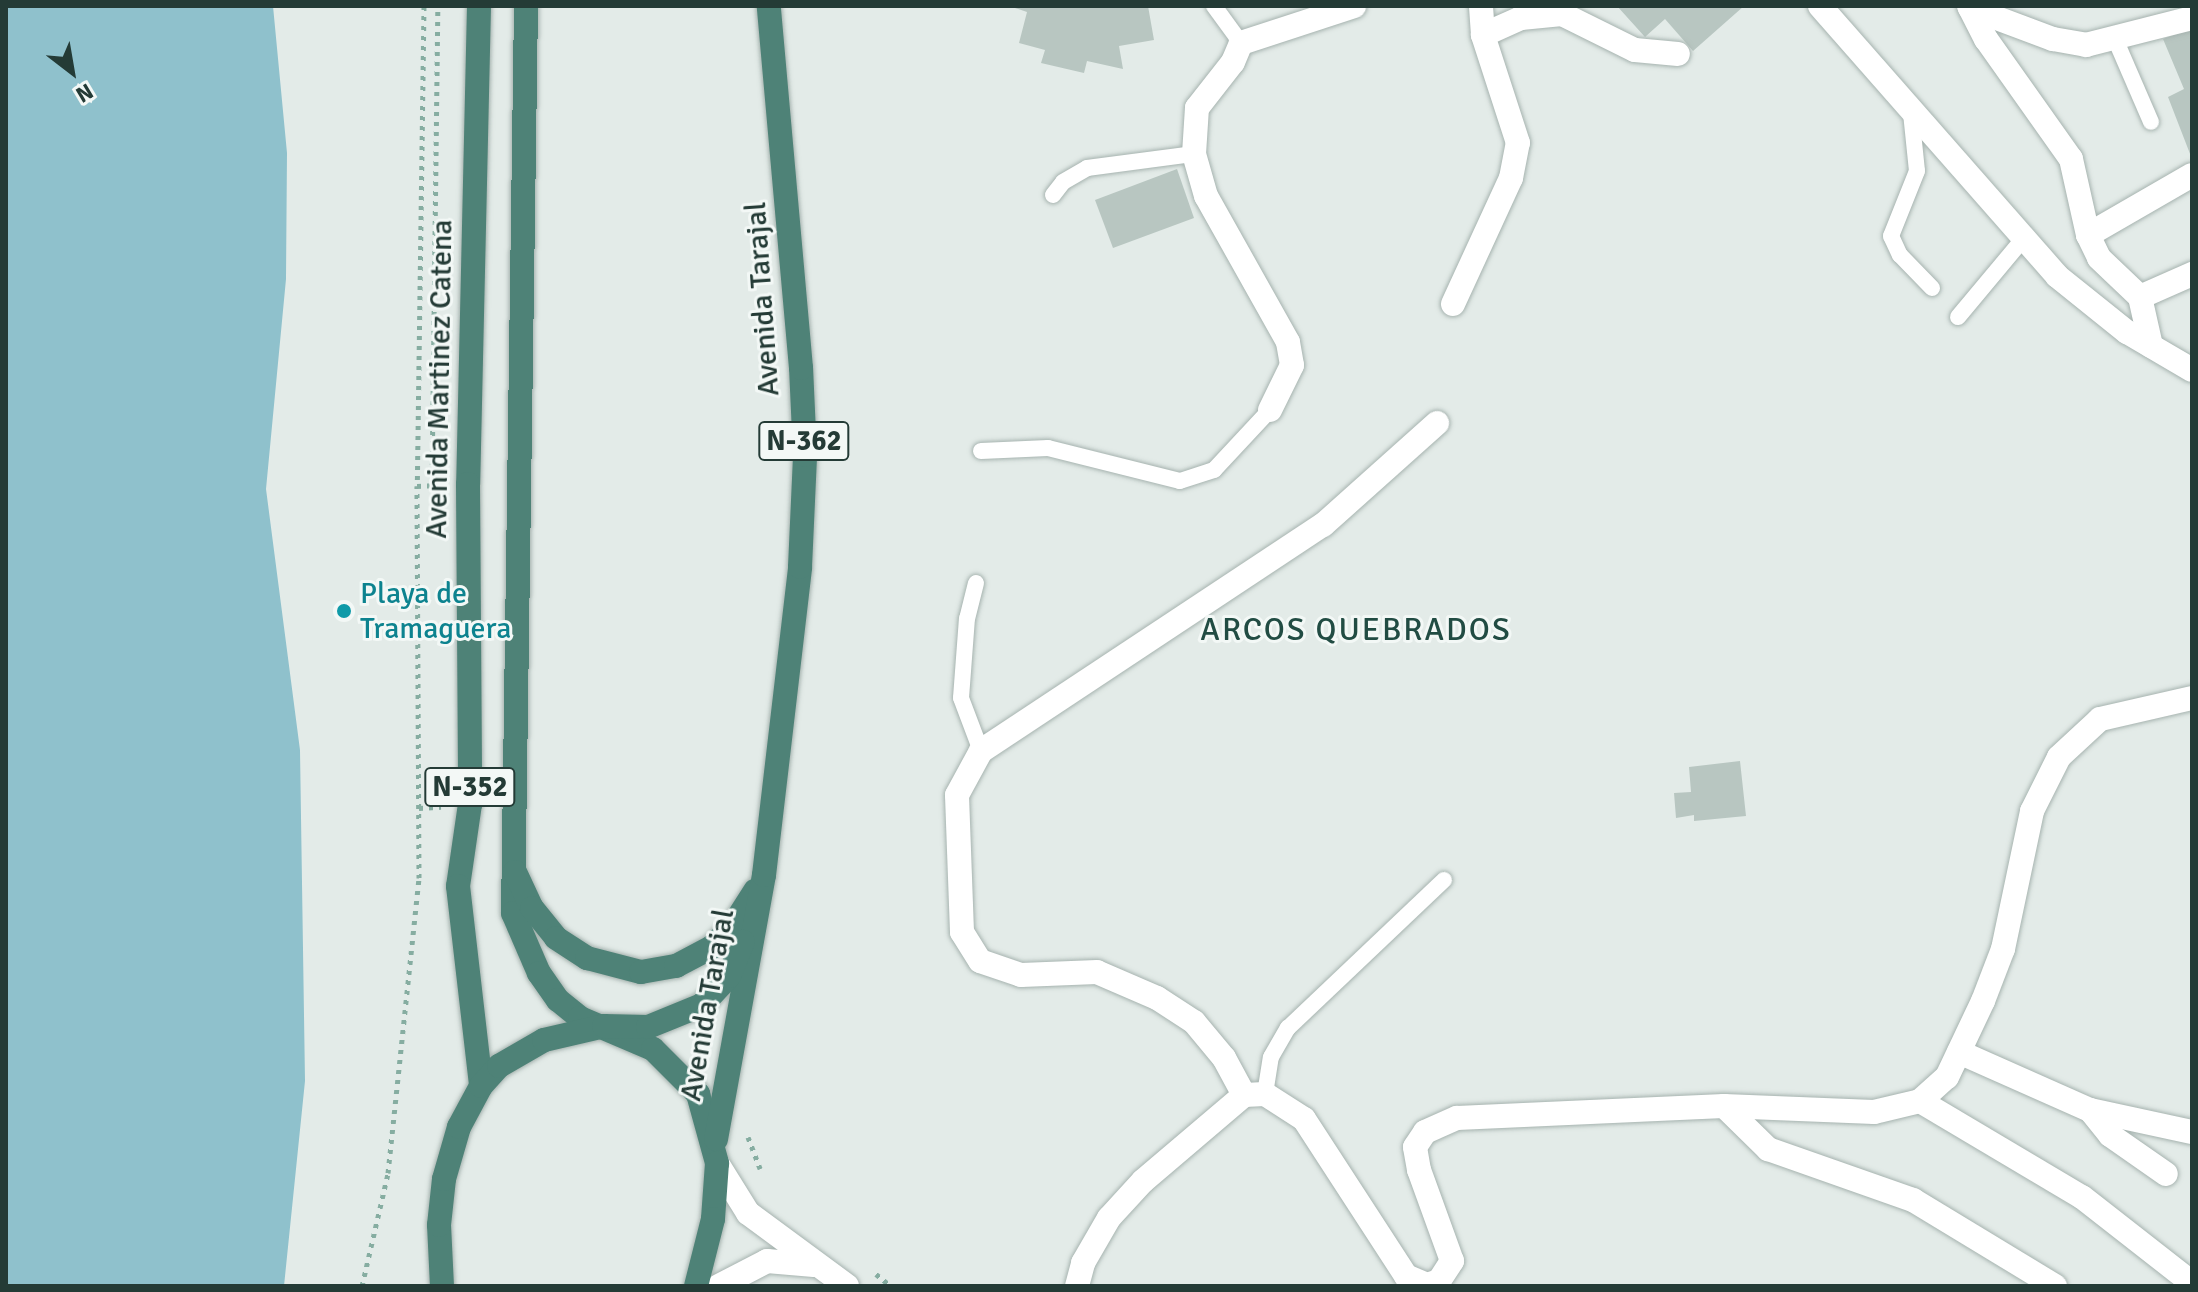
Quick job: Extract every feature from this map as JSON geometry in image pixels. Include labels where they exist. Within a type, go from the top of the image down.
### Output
[{"type":"highway","name":"Avenida Martinez Catena","points":[[479,6],[468,484],[470,804],[458,886],[481,1086]]},
{"type":"highway","name":"N-352","points":[[526,6],[511,862],[513,913],[539,973],[580,1018],[653,1049],[687,1078],[709,1119],[716,1155],[713,1219],[696,1286]]},
{"type":"highway","name":"Avenida Tarajal","points":[[716,1155],[764,875],[799,582],[805,455],[769,6]]},
{"type":"highway","name":"N-352","points":[[511,862],[532,908],[556,938],[587,958],[641,972],[676,966],[712,947],[737,921],[764,875]]},
{"type":"highway","name":"Avenida Tarajal","points":[[481,1086],[521,1051],[570,1031],[604,1026],[648,1027],[680,1016],[716,994],[739,955],[764,875]]},
{"type":"highway","points":[[436,1281],[444,1179],[459,1127],[481,1086]]},
{"type":"street","points":[[1270,410],[1292,365],[1288,342],[1206,196],[1194,154],[1197,108],[1233,62],[1241,43],[1354,6]]},
{"type":"street","points":[[1453,304],[1511,178],[1518,143],[1483,35],[1481,6]]},
{"type":"street","points":[[1820,6],[2057,276],[2151,346],[2192,370]]},
{"type":"street","points":[[1970,7],[2069,44],[2116,41],[2180,15]]},
{"type":"street","points":[[1970,7],[1986,39],[2071,159],[2088,235],[2099,258],[2140,297],[2151,346]]},
{"type":"street","points":[[1483,35],[1521,18],[1562,14],[1635,50],[1678,54]]},
{"type":"street","points":[[2088,235],[2192,175]]},
{"type":"street","points":[[2140,297],[2192,274]]},
{"type":"street","points":[[1437,423],[1323,525],[981,751],[957,795],[962,932],[980,961],[1021,975],[1097,972],[1157,998],[1194,1022],[1255,1094],[1304,1119],[1406,1276],[1427,1285],[1454,1279],[1452,1261],[1419,1170],[1415,1147],[1425,1132],[1457,1118],[1724,1106],[1874,1112],[1920,1101],[1947,1077],[2003,949],[2032,811],[2059,757],[2100,719],[2139,706],[2192,698]]},
{"type":"street","points":[[1959,1052],[2090,1110],[2192,1132]]},
{"type":"street","points":[[1077,1286],[1083,1263],[1109,1218],[1143,1181],[1255,1094]]},
{"type":"street","points":[[1920,1101],[2082,1197],[2192,1283]]},
{"type":"street","points":[[1724,1106],[1768,1149],[1913,1200],[2055,1286]]},
{"type":"street","points":[[2090,1110],[2110,1135],[2166,1174]]},
{"type":"street","points":[[716,1155],[748,1213],[774,1236],[823,1266],[847,1286]]},
{"type":"street","points":[[719,1286],[767,1261],[823,1266]]},
{"type":"lane","points":[[1214,6],[1241,43]]},
{"type":"lane","points":[[2116,41],[2151,122]]},
{"type":"lane","points":[[1911,113],[1917,171],[1891,236],[1900,255],[1932,288]]},
{"type":"lane","points":[[1053,195],[1087,168],[1194,154]]},
{"type":"lane","points":[[1958,317],[2024,238]]},
{"type":"lane","points":[[981,451],[1048,448],[1180,481],[1214,470],[1270,410]]},
{"type":"lane","points":[[976,583],[967,618],[961,698],[981,751]]},
{"type":"lane","points":[[1255,1094],[1288,1028],[1444,880]]},
{"type":"path","points":[[362,1286],[388,1173],[419,878],[417,486],[424,6]]},
{"type":"path","points":[[417,486],[432,485],[438,6]]},
{"type":"water","points":[[6,6],[273,6],[287,153],[286,279],[266,489],[300,750],[305,1081],[284,1286],[6,1286]]},
{"type":"building","points":[[1009,6],[1148,6],[1154,40],[1119,46],[1123,69],[1087,61],[1084,73],[1041,63],[1045,50],[1019,43],[1027,12]]},
{"type":"building","points":[[1617,6],[1744,6],[1693,51],[1665,19],[1645,37]]},
{"type":"building","points":[[2192,28],[2192,159],[2168,97],[2184,89],[2163,39]]},
{"type":"building","points":[[1177,169],[1194,218],[1113,248],[1095,200]]},
{"type":"building","points":[[1740,761],[1746,816],[1694,821],[1694,815],[1676,818],[1674,793],[1691,792],[1689,767]]},
{"type":"place","name":"Playa de Tramaguera","points":[[344,611]]},
{"type":"district","name":"ARCOS QUEBRADOS","points":[[1356,630]]}]
